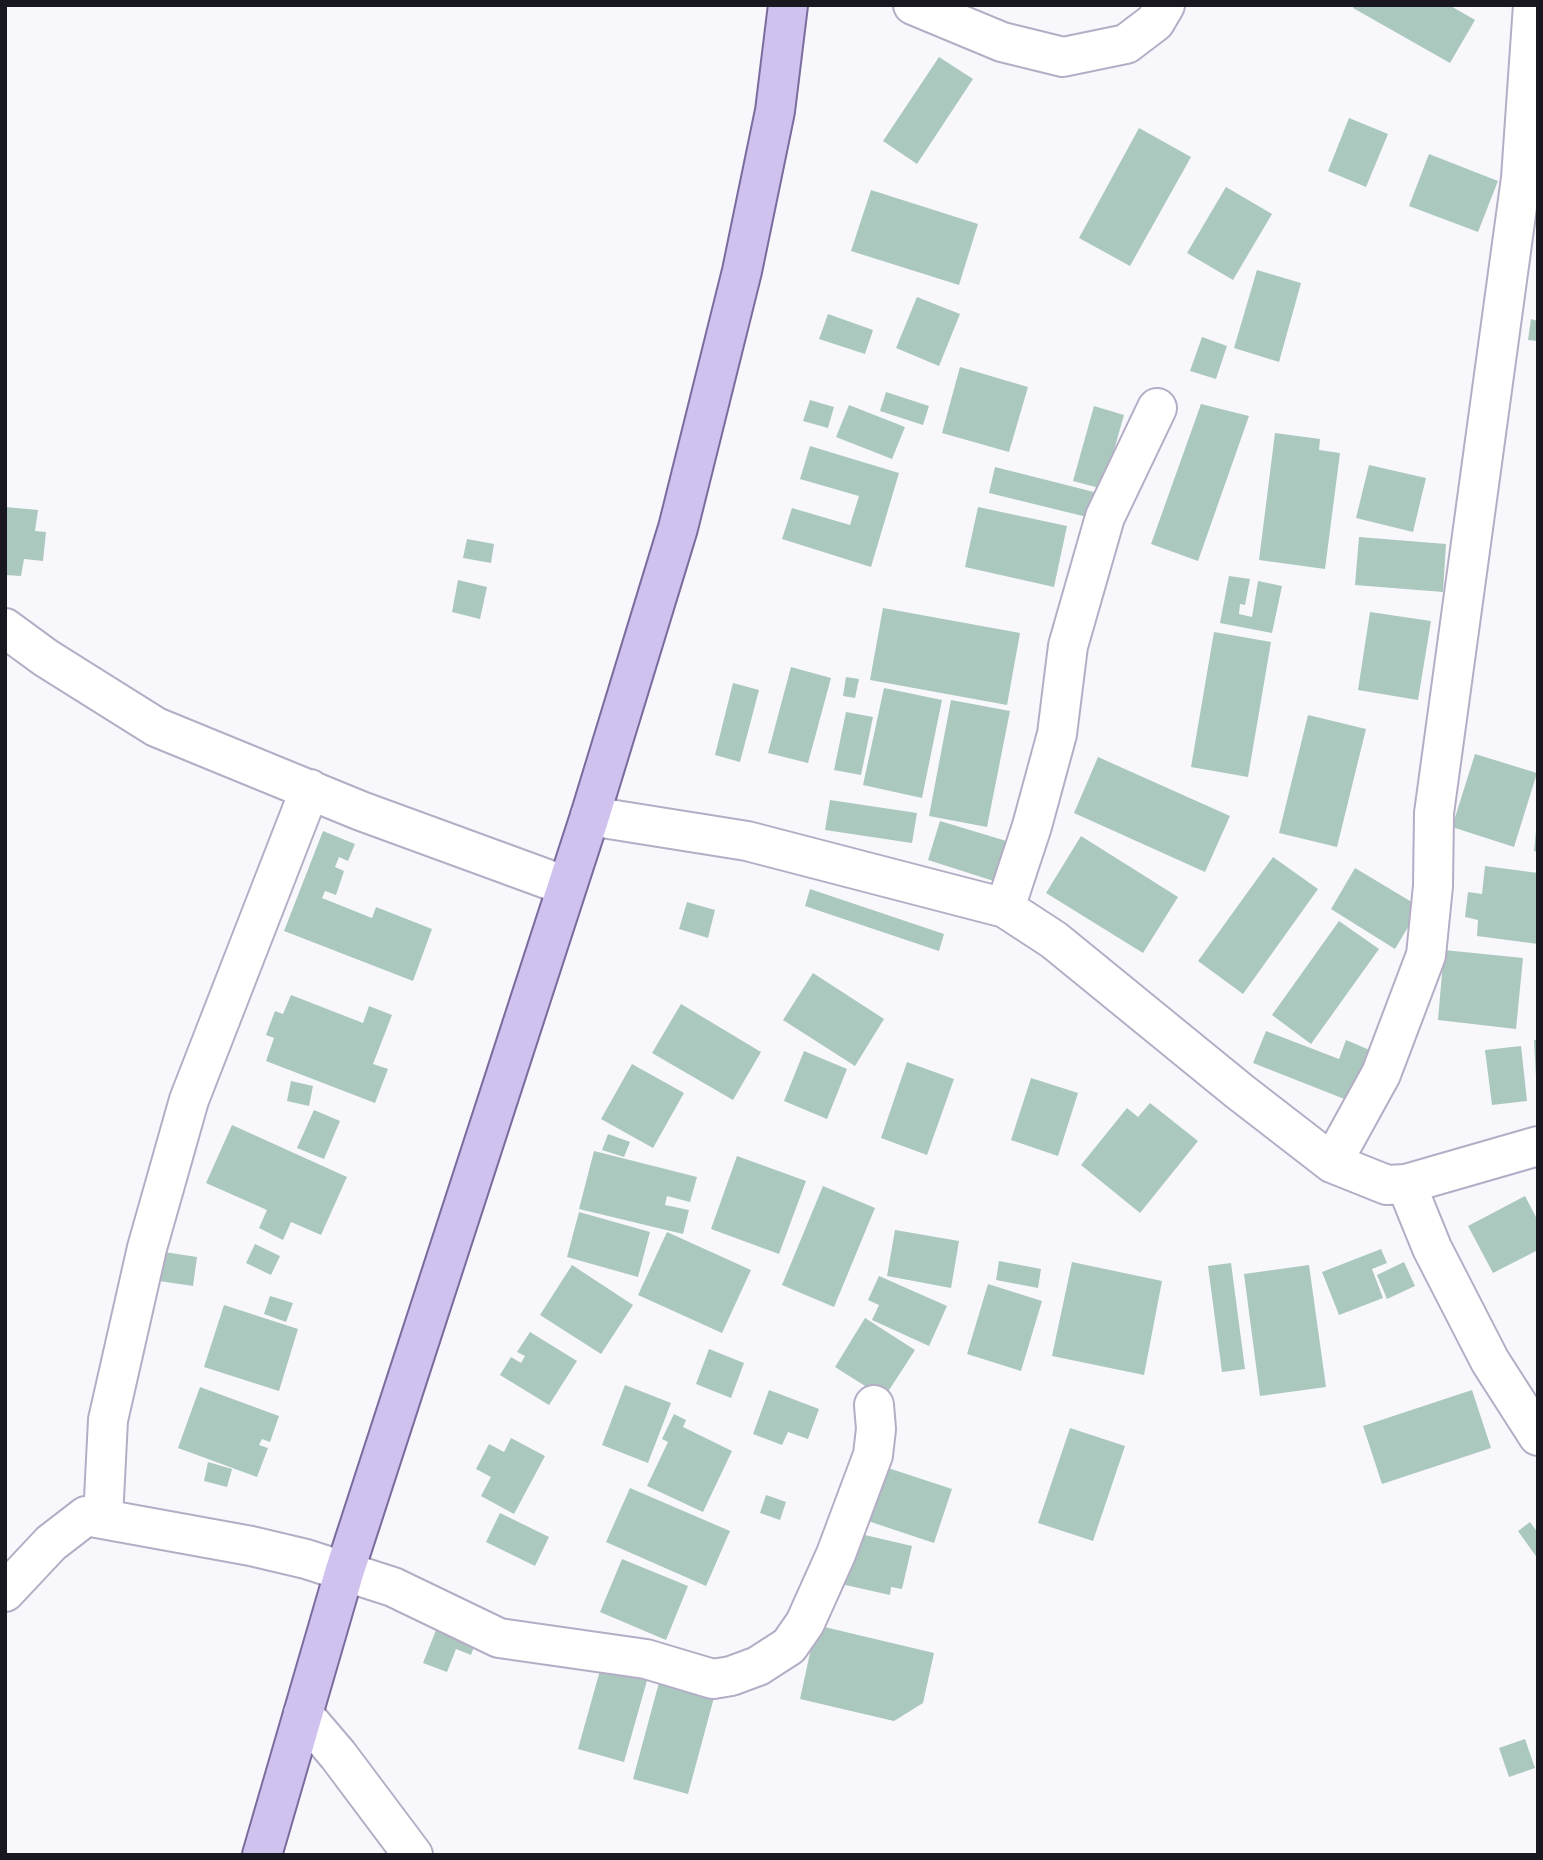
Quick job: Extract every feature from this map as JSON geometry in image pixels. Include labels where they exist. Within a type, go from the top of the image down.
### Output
[{"type":"main road","points":[[262,1855],[344,1573],[590,816],[678,528],[742,271],[775,110],[788,5]]},
{"type":"street","points":[[913,5],[1002,42],[1063,57],[1126,44],[1155,22],[1165,5]]},
{"type":"street","points":[[1332,1163],[1381,1074],[1426,955],[1433,886],[1434,813],[1521,178],[1533,5]]},
{"type":"street","points":[[1005,908],[1032,826],[1057,734],[1068,646],[1105,517],[1157,408]]},
{"type":"street","points":[[5,628],[46,658],[156,727],[310,789],[566,886]]},
{"type":"street","points":[[103,1518],[108,1420],[147,1248],[189,1100],[310,789]]},
{"type":"street","points":[[590,816],[747,841],[1005,908],[1054,940],[1332,1163],[1372,1181],[1387,1185],[1406,1184],[1538,1146]]},
{"type":"street","points":[[1406,1184],[1432,1248],[1490,1361],[1538,1436]]},
{"type":"street","points":[[5,1592],[51,1543],[86,1516],[251,1546],[306,1559],[393,1587],[499,1638],[646,1659],[713,1679],[731,1676],[758,1667],[789,1646],[806,1623],[836,1554],[873,1455],[876,1429],[874,1405]]},
{"type":"street","points":[[303,1714],[338,1755],[413,1855]]},
{"type":"building","points":[[1354,5],[1449,5],[1475,20],[1450,63],[1353,8]]},
{"type":"building","points":[[939,57],[973,79],[917,164],[883,141]]},
{"type":"building","points":[[1349,118],[1388,134],[1366,187],[1328,171]]},
{"type":"building","points":[[1139,128],[1191,157],[1130,266],[1079,238]]},
{"type":"building","points":[[1429,154],[1498,181],[1478,232],[1409,206]]},
{"type":"building","points":[[1226,187],[1272,214],[1233,280],[1187,253]]},
{"type":"building","points":[[871,190],[978,224],[959,285],[851,251]]},
{"type":"building","points":[[1257,270],[1301,283],[1279,362],[1234,348]]},
{"type":"building","points":[[917,297],[960,314],[939,366],[896,348]]},
{"type":"building","points":[[828,314],[873,330],[865,354],[819,339]]},
{"type":"building","points":[[1531,319],[1538,321],[1538,341],[1528,340]]},
{"type":"building","points":[[1202,337],[1227,346],[1216,379],[1190,371]]},
{"type":"building","points":[[960,367],[1028,387],[1009,452],[942,433]]},
{"type":"building","points":[[886,392],[929,406],[923,425],[880,411]]},
{"type":"building","points":[[810,400],[834,407],[828,428],[803,421]]},
{"type":"building","points":[[1201,404],[1249,416],[1198,561],[1151,544]]},
{"type":"building","points":[[849,405],[905,427],[892,459],[836,437]]},
{"type":"building","points":[[1094,406],[1124,415],[1103,489],[1073,481]]},
{"type":"building","points":[[1275,433],[1320,439],[1319,450],[1340,453],[1325,569],[1259,560]]},
{"type":"building","points":[[810,446],[899,473],[871,567],[782,539],[792,508],[850,525],[859,496],[800,479]]},
{"type":"building","points":[[1369,465],[1426,478],[1413,532],[1356,518]]},
{"type":"building","points":[[995,467],[1094,492],[1087,517],[989,493]]},
{"type":"building","points":[[5,507],[38,510],[35,531],[46,532],[43,561],[24,559],[21,576],[5,575]]},
{"type":"building","points":[[978,507],[1067,526],[1054,587],[965,567]]},
{"type":"building","points":[[1359,537],[1446,544],[1443,592],[1355,585]]},
{"type":"building","points":[[467,539],[494,544],[491,563],[463,558]]},
{"type":"building","points":[[1229,576],[1250,579],[1245,605],[1240,604],[1239,614],[1252,617],[1258,581],[1282,586],[1272,633],[1220,623]]},
{"type":"building","points":[[458,580],[487,587],[480,619],[452,612]]},
{"type":"building","points":[[883,608],[1020,633],[1007,705],[870,680]]},
{"type":"building","points":[[1370,612],[1431,621],[1418,700],[1358,690]]},
{"type":"building","points":[[1214,632],[1271,642],[1248,777],[1191,767]]},
{"type":"building","points":[[791,667],[831,678],[808,763],[768,753]]},
{"type":"building","points":[[846,677],[859,679],[855,698],[843,696]]},
{"type":"building","points":[[733,683],[759,690],[740,762],[715,755]]},
{"type":"building","points":[[884,688],[942,700],[922,798],[863,785]]},
{"type":"building","points":[[951,700],[1010,711],[987,827],[929,816]]},
{"type":"building","points":[[846,712],[873,717],[861,775],[834,770]]},
{"type":"building","points":[[1308,715],[1366,729],[1337,847],[1279,833]]},
{"type":"building","points":[[1475,754],[1537,773],[1514,847],[1452,827]]},
{"type":"building","points":[[1098,757],[1230,816],[1205,872],[1074,813]]},
{"type":"building","points":[[830,800],[917,813],[912,843],[825,830]]},
{"type":"building","points":[[940,821],[1013,843],[1000,883],[928,860]]},
{"type":"building","points":[[323,831],[355,844],[348,861],[339,857],[335,867],[344,871],[336,895],[325,891],[322,898],[372,918],[376,907],[432,929],[413,981],[284,931]]},
{"type":"building","points":[[1538,831],[1538,852],[1534,851]]},
{"type":"building","points":[[1081,836],[1178,897],[1143,953],[1046,893]]},
{"type":"building","points":[[1273,857],[1318,889],[1243,994],[1198,961]]},
{"type":"building","points":[[1485,866],[1538,873],[1538,944],[1477,936],[1478,920],[1465,917],[1468,892],[1482,894]]},
{"type":"building","points":[[1355,868],[1420,907],[1395,949],[1331,909]]},
{"type":"building","points":[[810,889],[944,934],[939,951],[805,906]]},
{"type":"building","points":[[687,902],[715,910],[708,938],[679,929]]},
{"type":"building","points":[[1339,921],[1379,949],[1311,1044],[1272,1015]]},
{"type":"building","points":[[1444,950],[1523,958],[1516,1029],[1438,1020]]},
{"type":"building","points":[[813,973],[884,1019],[855,1066],[783,1020]]},
{"type":"building","points":[[291,995],[363,1023],[369,1006],[392,1015],[373,1064],[388,1069],[375,1103],[266,1061],[274,1038],[266,1035],[275,1011],[283,1014]]},
{"type":"building","points":[[681,1004],[761,1052],[733,1100],[652,1053]]},
{"type":"building","points":[[1266,1031],[1339,1059],[1346,1040],[1372,1051],[1352,1102],[1253,1063]]},
{"type":"building","points":[[1534,1040],[1538,1040],[1538,1077],[1536,1077]]},
{"type":"building","points":[[1521,1046],[1527,1101],[1492,1105],[1485,1050]]},
{"type":"building","points":[[804,1051],[847,1069],[827,1119],[784,1101]]},
{"type":"building","points":[[907,1062],[954,1079],[927,1155],[881,1138]]},
{"type":"building","points":[[632,1064],[684,1093],[653,1148],[601,1119]]},
{"type":"building","points":[[1031,1078],[1078,1093],[1058,1156],[1011,1140]]},
{"type":"building","points":[[291,1081],[313,1086],[309,1106],[287,1101]]},
{"type":"building","points":[[1150,1103],[1198,1141],[1140,1213],[1081,1165],[1127,1108],[1138,1117]]},
{"type":"building","points":[[314,1110],[340,1121],[324,1159],[297,1148]]},
{"type":"building","points":[[232,1125],[347,1177],[321,1235],[291,1222],[283,1240],[259,1228],[267,1210],[206,1183]]},
{"type":"building","points":[[608,1134],[630,1142],[624,1157],[602,1150]]},
{"type":"building","points":[[594,1151],[697,1177],[690,1202],[667,1196],[665,1205],[689,1210],[683,1234],[579,1209]]},
{"type":"building","points":[[737,1156],[806,1181],[779,1254],[711,1229]]},
{"type":"building","points":[[823,1186],[875,1208],[834,1307],[782,1285]]},
{"type":"building","points":[[1525,1196],[1538,1221],[1538,1250],[1493,1273],[1468,1226]]},
{"type":"building","points":[[579,1212],[650,1232],[638,1277],[567,1257]]},
{"type":"building","points":[[895,1230],[959,1241],[951,1288],[887,1276]]},
{"type":"building","points":[[667,1232],[751,1270],[722,1333],[638,1295]]},
{"type":"building","points":[[255,1244],[280,1256],[271,1275],[246,1263]]},
{"type":"building","points":[[1381,1249],[1387,1263],[1372,1269],[1383,1298],[1339,1315],[1322,1272]]},
{"type":"building","points":[[164,1252],[197,1257],[193,1286],[159,1281]]},
{"type":"building","points":[[999,1261],[1041,1269],[1038,1288],[996,1280]]},
{"type":"building","points":[[1072,1262],[1162,1281],[1144,1375],[1052,1356]]},
{"type":"building","points":[[1404,1262],[1415,1286],[1387,1299],[1377,1275]]},
{"type":"building","points":[[1231,1263],[1245,1369],[1222,1372],[1208,1266]]},
{"type":"building","points":[[572,1265],[633,1305],[601,1354],[540,1315]]},
{"type":"building","points":[[1309,1265],[1326,1387],[1260,1396],[1244,1274]]},
{"type":"building","points":[[879,1276],[947,1306],[929,1346],[872,1320],[879,1305],[868,1300]]},
{"type":"building","points":[[988,1284],[1042,1301],[1021,1371],[967,1354]]},
{"type":"building","points":[[270,1296],[293,1303],[286,1322],[264,1314]]},
{"type":"building","points":[[224,1305],[298,1329],[279,1391],[204,1367]]},
{"type":"building","points":[[865,1318],[915,1350],[884,1398],[835,1367]]},
{"type":"building","points":[[530,1332],[577,1361],[549,1405],[500,1375],[511,1357],[521,1363],[525,1356],[517,1352]]},
{"type":"building","points":[[709,1349],[744,1363],[731,1398],[696,1384]]},
{"type":"building","points":[[625,1385],[671,1403],[648,1463],[602,1445]]},
{"type":"building","points":[[200,1387],[279,1416],[270,1442],[262,1439],[259,1445],[268,1448],[257,1477],[178,1448]]},
{"type":"building","points":[[769,1390],[819,1409],[808,1439],[788,1432],[782,1445],[753,1434]]},
{"type":"building","points":[[1472,1390],[1491,1448],[1382,1484],[1363,1426]]},
{"type":"building","points":[[674,1414],[686,1420],[683,1427],[732,1451],[703,1512],[647,1486],[668,1442],[662,1439]]},
{"type":"building","points":[[1070,1428],[1125,1446],[1093,1541],[1038,1523]]},
{"type":"building","points":[[511,1438],[545,1456],[514,1514],[481,1496],[491,1477],[476,1469],[489,1444],[504,1452]]},
{"type":"building","points":[[208,1462],[232,1469],[227,1487],[204,1481]]},
{"type":"building","points":[[882,1466],[952,1489],[934,1543],[865,1520]]},
{"type":"building","points":[[630,1488],[730,1531],[706,1586],[606,1542]]},
{"type":"building","points":[[766,1495],[786,1502],[780,1520],[760,1513]]},
{"type":"building","points":[[500,1513],[549,1537],[535,1566],[486,1542]]},
{"type":"building","points":[[1530,1522],[1538,1533],[1538,1559],[1518,1531]]},
{"type":"building","points":[[852,1532],[912,1546],[902,1589],[891,1587],[890,1595],[841,1584]]},
{"type":"building","points":[[622,1559],[688,1586],[666,1640],[600,1612]]},
{"type":"building","points":[[440,1620],[478,1635],[471,1655],[456,1649],[447,1672],[423,1663]]},
{"type":"building","points":[[816,1625],[934,1653],[923,1703],[894,1721],[800,1699]]},
{"type":"building","points":[[604,1656],[650,1670],[624,1762],[578,1749]]},
{"type":"building","points":[[661,1675],[716,1690],[688,1794],[633,1779]]},
{"type":"building","points":[[1525,1739],[1535,1768],[1509,1777],[1499,1748]]}]
